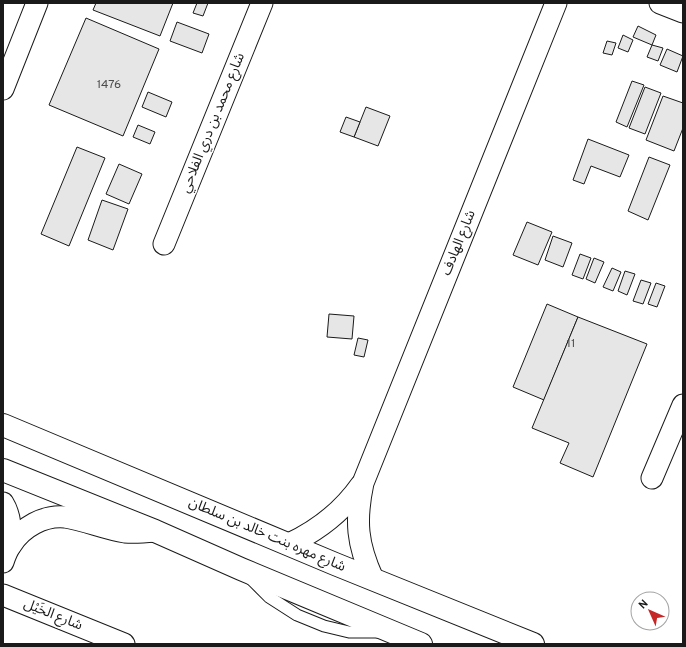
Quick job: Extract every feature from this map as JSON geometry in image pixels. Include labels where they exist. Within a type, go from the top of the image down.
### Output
[{"type":"street","points":[[3,89],[37,3]]},
{"type":"street","name":"شارع محمد بن دري الفلاحي","points":[[164,244],[262,3]]},
{"type":"street","name":"شارع الهادف","points":[[373,579],[365,561],[360,542],[358,516],[363,483],[556,3]]},
{"type":"street","points":[[660,3],[683,12]]},
{"type":"street","points":[[652,478],[683,405]]},
{"type":"street","name":"شارع مهره بنت خالد بن سلطان","points":[[3,424],[373,579],[533,644]]},
{"type":"street","points":[[3,470],[155,531],[241,569],[421,644]]},
{"type":"street","name":"شارع الهادف","points":[[289,544],[304,537],[330,520],[343,508],[363,483]]},
{"type":"street","points":[[3,503],[10,520],[11,533],[6,554]]},
{"type":"street","points":[[6,554],[18,535],[39,521],[52,517],[65,517],[125,532],[155,531]]},
{"type":"street","name":"شارع الخَيْل","points":[[3,595],[124,644]]},
{"type":"building","points":[[96,3],[173,3],[160,36],[93,10]]},
{"type":"building","points":[[197,3],[208,3],[203,16],[193,13]]},
{"type":"building","points":[[86,18],[159,49],[123,136],[49,105]]},
{"type":"building","points":[[177,22],[209,34],[202,53],[170,41]]},
{"type":"building","points":[[638,26],[656,35],[652,45],[633,37]]},
{"type":"building","points":[[623,35],[633,40],[628,52],[618,48]]},
{"type":"building","points":[[607,41],[616,43],[612,55],[603,53]]},
{"type":"building","points":[[652,45],[663,48],[658,61],[647,57]]},
{"type":"building","points":[[667,49],[683,56],[677,72],[660,65]]},
{"type":"building","points":[[632,81],[644,85],[627,127],[616,122]]},
{"type":"building","points":[[645,87],[661,93],[645,134],[629,128]]},
{"type":"building","points":[[148,92],[172,102],[166,117],[142,107]]},
{"type":"building","points":[[663,96],[683,103],[683,128],[674,151],[646,140]]},
{"type":"building","points":[[366,107],[390,116],[378,146],[354,137]]},
{"type":"building","points":[[346,117],[360,122],[354,137],[340,132]]},
{"type":"building","points":[[138,125],[155,132],[150,144],[133,137]]},
{"type":"building","points":[[588,139],[629,155],[620,177],[591,166],[584,184],[573,180]]},
{"type":"building","points":[[77,147],[105,158],[69,246],[41,234]]},
{"type":"building","points":[[649,157],[670,165],[648,220],[628,211]]},
{"type":"building","points":[[119,164],[142,174],[129,204],[106,194]]},
{"type":"building","points":[[102,200],[128,209],[113,250],[88,240]]},
{"type":"building","points":[[527,222],[552,232],[538,265],[513,255]]},
{"type":"building","points":[[553,236],[572,243],[563,267],[545,260]]},
{"type":"building","points":[[580,254],[591,258],[583,279],[572,275]]},
{"type":"building","points":[[594,258],[604,262],[595,283],[586,279]]},
{"type":"building","points":[[612,268],[621,272],[613,291],[603,287]]},
{"type":"building","points":[[625,271],[635,274],[627,295],[618,291]]},
{"type":"building","points":[[641,280],[651,283],[643,304],[633,301]]},
{"type":"building","points":[[656,283],[665,286],[657,307],[648,304]]},
{"type":"building","points":[[547,304],[578,317],[544,400],[513,387]]},
{"type":"building","points":[[329,314],[354,316],[352,339],[327,337]]},
{"type":"building","points":[[578,317],[647,344],[593,477],[560,463],[569,443],[532,428]]},
{"type":"building","points":[[358,338],[368,340],[364,357],[354,355]]}]
